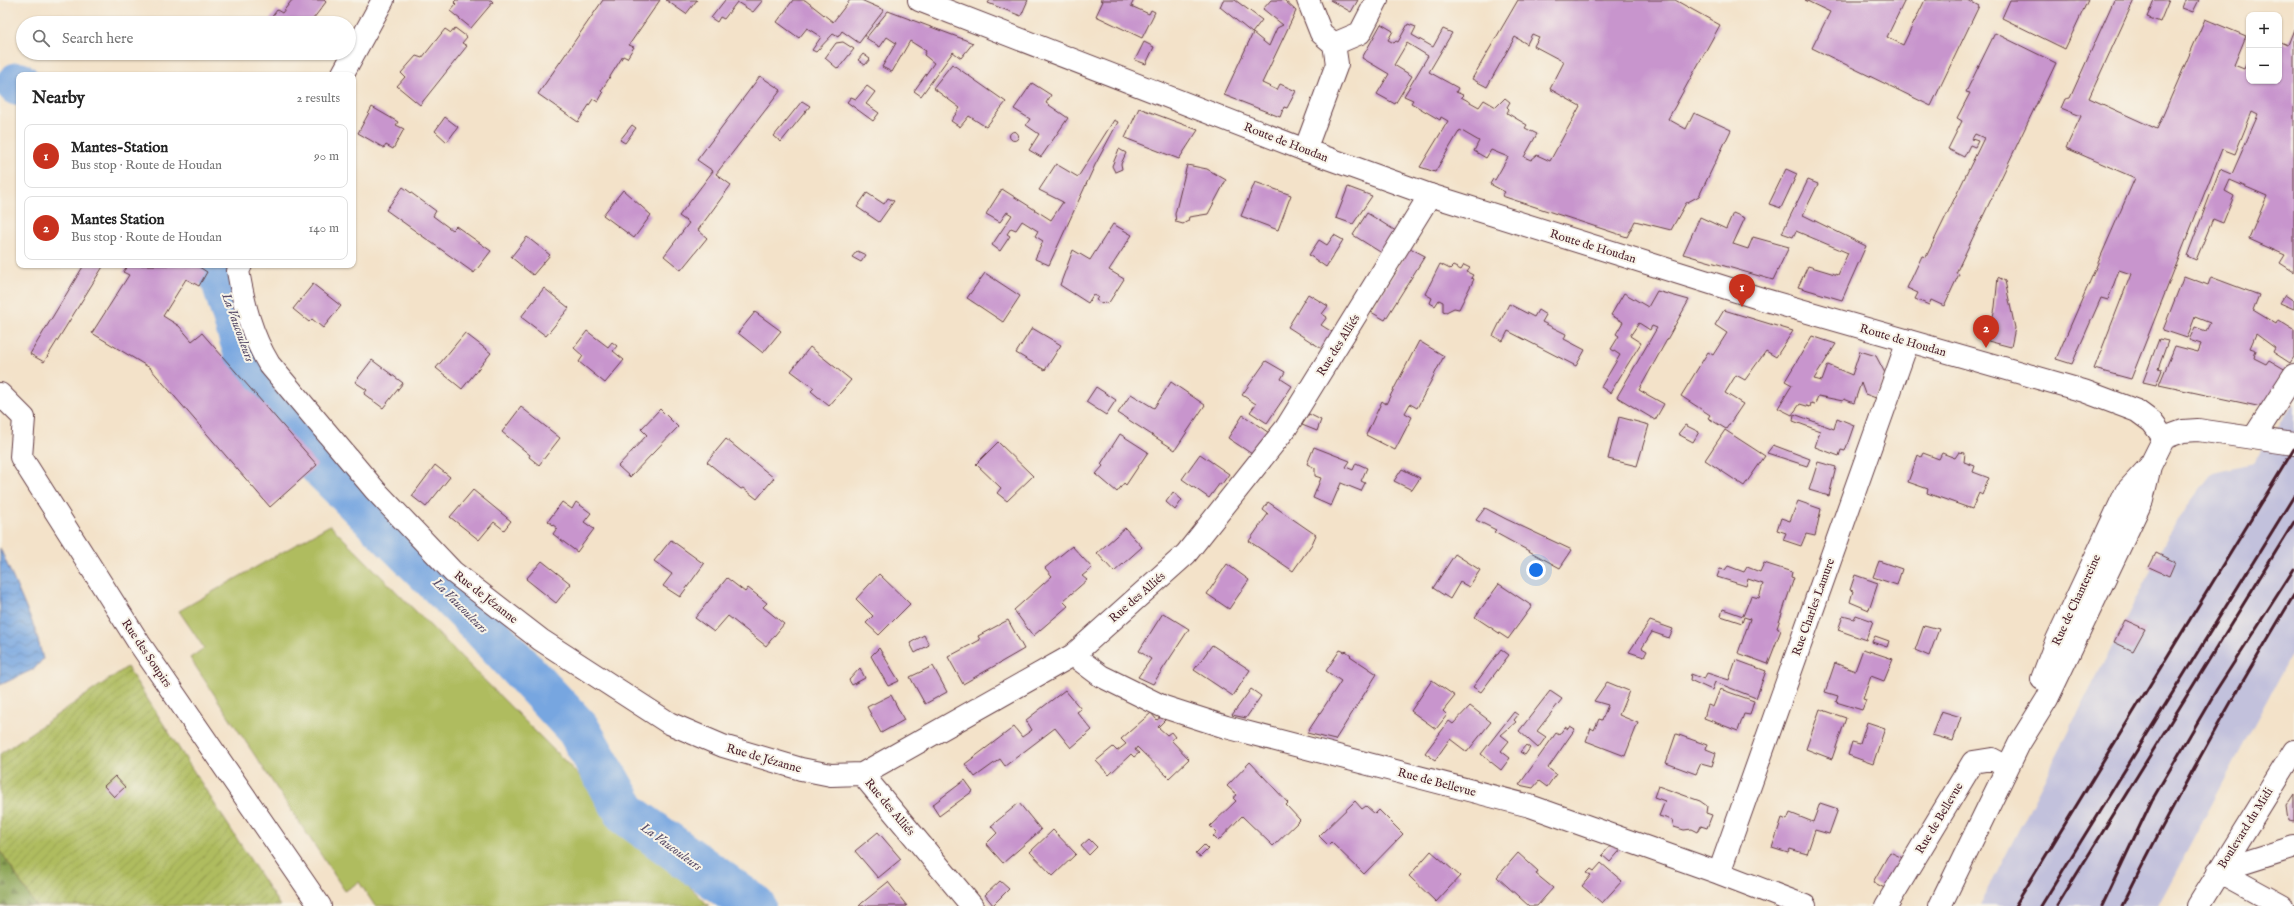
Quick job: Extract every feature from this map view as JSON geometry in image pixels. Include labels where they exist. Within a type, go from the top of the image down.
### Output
[{"type":"street","points":[[356,49],[383,0]]},
{"type":"street","name":"Route de Houdan","points":[[919,0],[1305,150],[1430,195],[1762,299],[2084,391],[2137,411],[2152,422],[2164,438]]},
{"type":"street","points":[[1305,150],[1337,64],[1334,44],[1321,33],[1308,0]]},
{"type":"street","points":[[1334,44],[1360,33],[1377,0]]},
{"type":"street","points":[[344,72],[350,60]]},
{"type":"street","name":"Rue des Alliés","points":[[972,906],[862,774],[1073,655],[1186,554],[1286,428],[1430,195]]},
{"type":"street","name":"Rue de Jézanne","points":[[240,268],[238,271],[245,309],[256,342],[269,364],[375,490],[453,572],[541,640],[669,723],[723,746],[801,769],[832,775],[862,774]]},
{"type":"street","name":"Rue Charles Lamure","points":[[1719,873],[1908,341]]},
{"type":"street","points":[[2263,439],[2294,375]]},
{"type":"street","name":"Rue des Soupirs","points":[[0,394],[24,418],[21,457],[139,644],[320,906]]},
{"type":"street","points":[[2164,438],[2183,431],[2198,430],[2294,444]]},
{"type":"street","name":"Rue de Chantereine","points":[[1940,906],[2007,767],[2019,744],[2047,699],[2142,500],[2150,466],[2164,438]]},
{"type":"street","name":"Rue de Bellevue","points":[[1073,655],[1101,676],[1164,707],[1226,727],[1530,806],[1719,873],[1805,906]]},
{"type":"street","name":"Boulevard du Midi","points":[[2198,906],[2218,871],[2294,751]]},
{"type":"street","name":"Rue de Bellevue","points":[[1886,906],[1973,762],[1992,759],[2007,767]]},
{"type":"street","points":[[2218,871],[2294,847]]},
{"type":"street","points":[[2218,871],[2282,906]]},
{"type":"shaded area","points":[[2294,403],[2294,649],[2158,906],[1980,906],[2175,522],[2213,472],[2253,463]]},
{"type":"green space","points":[[330,525],[709,906],[375,906],[359,882],[345,891],[190,658],[204,648],[179,611]]},
{"type":"green space","points":[[127,667],[280,906],[36,906],[0,850],[0,754]]},
{"type":"green space","points":[[0,850],[36,906],[0,906]]},
{"type":"water","points":[[0,548],[35,629],[43,659],[34,669],[0,685]]},
{"type":"building","points":[[292,0],[324,0],[326,2],[315,16],[272,16],[277,10],[282,13]]},
{"type":"building","points":[[456,0],[491,0],[493,2],[471,28],[450,11],[456,4],[454,2]]},
{"type":"building","points":[[603,0],[660,0],[629,45],[634,47],[627,58],[623,56],[601,91],[603,93],[598,102],[593,99],[578,122],[538,94]]},
{"type":"building","points":[[666,0],[697,0],[686,14]]},
{"type":"building","points":[[725,0],[763,0],[753,12],[737,2],[724,19],[720,17],[717,22],[711,18]]},
{"type":"building","points":[[793,0],[805,0],[833,22],[850,0],[861,0],[884,10],[859,43],[842,31],[838,37],[833,34],[816,52],[812,50],[821,37],[807,28],[799,38],[777,22]]},
{"type":"building","points":[[990,0],[1028,0],[1021,16],[988,3]]},
{"type":"building","points":[[1100,0],[1134,0],[1131,6],[1149,14],[1151,10],[1155,12],[1142,38],[1096,16],[1103,1]]},
{"type":"building","points":[[1223,0],[1235,0],[1262,20],[1252,33],[1220,7]]},
{"type":"building","points":[[1271,0],[1284,0],[1296,11],[1262,83],[1277,90],[1280,84],[1296,91],[1287,108],[1284,107],[1280,117],[1224,95],[1253,33],[1269,46],[1277,28],[1283,25],[1263,9]]},
{"type":"building","points":[[1330,0],[1358,0],[1351,12]]},
{"type":"building","points":[[1518,0],[1675,0],[1720,25],[1668,119],[1686,129],[1694,113],[1731,130],[1699,196],[1686,203],[1671,230],[1635,221],[1627,237],[1502,196],[1505,192],[1490,184],[1493,179],[1495,180],[1508,157],[1491,150],[1486,158],[1474,151],[1479,141],[1460,130],[1435,172],[1420,167],[1448,121],[1441,117],[1440,120],[1411,103],[1413,100],[1404,96],[1428,56],[1407,43],[1394,65],[1412,76],[1395,104],[1377,94],[1389,74],[1362,58],[1381,24],[1393,31],[1388,40],[1394,43],[1396,41],[1398,42],[1408,24],[1416,27],[1412,35],[1433,47],[1443,29],[1452,33],[1429,72],[1458,88],[1456,92],[1463,95],[1461,97],[1479,107],[1484,100],[1496,107],[1505,98],[1510,102],[1507,107],[1509,109],[1507,113],[1527,125],[1525,128],[1537,134],[1524,157],[1531,160],[1537,155],[1550,161],[1580,106],[1550,89],[1564,62],[1534,46],[1539,37],[1532,34],[1527,44],[1515,37],[1487,87],[1472,79]]},
{"type":"building","points":[[1805,0],[1905,0],[1887,37],[1903,45],[1925,0],[1968,0],[1979,6],[1931,106],[1812,48],[1830,12]]},
{"type":"building","points":[[2010,0],[2088,0],[2065,49],[2002,18]]},
{"type":"building","points":[[2114,0],[2134,0],[2089,98],[2157,129],[2205,19],[2246,36],[2234,65],[2244,69],[2246,65],[2246,84],[2282,84],[2282,42],[2288,45],[2294,29],[2294,272],[2280,263],[2285,255],[2249,239],[2267,196],[2230,180],[2225,191],[2234,196],[2223,223],[2213,219],[2196,260],[2187,256],[2220,169],[2232,174],[2258,115],[2252,112],[2235,154],[2222,149],[2131,379],[2094,369],[2131,274],[2119,270],[2108,300],[2101,298],[2072,364],[2056,359],[2135,178],[2066,148],[2081,116],[2061,108],[2065,99],[2070,98]]},
{"type":"building","points":[[2154,0],[2169,0],[2160,22],[2147,17]]},
{"type":"building","points":[[2185,0],[2199,0],[2193,12],[2182,8]]},
{"type":"building","points":[[888,11],[973,43],[961,58],[953,52],[921,96],[914,91],[934,63],[924,55],[926,51],[910,41],[892,72],[882,67],[896,43],[887,37],[880,47],[866,38]]},
{"type":"building","points":[[455,28],[467,37],[462,43],[467,46],[420,105],[397,86],[405,77],[401,73],[416,56],[422,58],[445,29],[451,33]]},
{"type":"building","points":[[1995,33],[2056,63],[1956,273],[1959,274],[1944,306],[1931,300],[1929,305],[1915,299],[1918,293],[1907,288],[1922,256],[1926,257],[1984,138],[1975,134],[1972,139],[1978,141],[1975,147],[1970,145],[1964,157],[1948,149],[1962,121],[1957,118],[1970,93],[1966,92]]},
{"type":"building","points":[[843,42],[854,49],[838,69],[825,58],[836,43]]},
{"type":"building","points":[[1144,42],[1154,47],[1146,64],[1135,60]]},
{"type":"building","points":[[863,54],[870,59],[865,65],[858,60]]},
{"type":"building","points":[[952,64],[1006,102],[986,127],[969,116],[960,127],[951,121],[960,108],[933,88]]},
{"type":"building","points":[[760,76],[781,90],[716,174],[731,185],[698,230],[707,238],[681,270],[664,256],[689,223],[679,216],[713,171],[697,160]]},
{"type":"building","points":[[1032,83],[1051,95],[1046,103],[1068,118],[1041,157],[1029,150],[1039,134],[1026,125],[1030,119],[1014,109]]},
{"type":"building","points":[[867,86],[875,92],[866,104],[879,113],[873,121],[847,102],[851,97],[856,99]]},
{"type":"building","points":[[802,101],[810,106],[781,142],[774,136]]},
{"type":"building","points":[[372,107],[398,122],[396,125],[404,129],[393,149],[386,145],[384,148],[358,133]]},
{"type":"building","points":[[1139,108],[1198,130],[1179,159],[1125,138]]},
{"type":"building","points":[[445,117],[458,127],[447,142],[435,131]]},
{"type":"building","points":[[1114,120],[1118,122],[1095,165],[1049,265],[1035,259],[1043,241],[1035,236],[1038,231],[1022,221],[1016,230],[1011,228],[1007,234],[1010,236],[1000,251],[992,245],[1012,215],[1007,212],[1000,222],[986,214],[1002,189],[1051,220],[1063,202],[1039,190],[1056,164],[1078,177]]},
{"type":"building","points":[[632,125],[636,128],[625,143],[620,140]]},
{"type":"building","points":[[1014,131],[1019,136],[1014,141],[1009,136]]},
{"type":"building","points":[[1119,149],[1126,153],[1121,164],[1122,169],[1115,172],[1112,166]]},
{"type":"building","points":[[1187,165],[1207,169],[1226,180],[1208,214],[1189,217],[1188,221],[1183,224],[1176,222],[1175,214]]},
{"type":"building","points":[[1786,169],[1797,174],[1781,208],[1769,204]]},
{"type":"building","points":[[1808,180],[1818,184],[1803,215],[1866,246],[1842,300],[1798,287],[1808,266],[1838,275],[1848,253],[1796,231],[1793,237],[1782,233]]},
{"type":"building","points":[[1255,182],[1291,195],[1278,230],[1241,216]]},
{"type":"building","points":[[403,187],[436,211],[433,216],[452,230],[456,226],[491,251],[474,273],[386,210]]},
{"type":"building","points":[[1348,187],[1372,196],[1353,224],[1336,218]]},
{"type":"building","points":[[623,190],[651,215],[634,238],[603,215]]},
{"type":"building","points":[[867,193],[884,204],[888,198],[894,201],[879,222],[857,207]]},
{"type":"building","points":[[1367,213],[1399,233],[1385,255],[1353,235]]},
{"type":"building","points":[[1733,213],[1745,218],[1733,244],[1748,249],[1753,237],[1789,247],[1773,280],[1683,254],[1700,217],[1726,229]]},
{"type":"building","points":[[1113,224],[1132,235],[1109,270],[1124,279],[1108,304],[1104,302],[1102,304],[1096,300],[1098,297],[1093,295],[1088,303],[1060,285],[1073,250],[1090,260]]},
{"type":"building","points":[[1334,235],[1343,240],[1326,267],[1309,255],[1319,240],[1327,245]]},
{"type":"building","points":[[527,237],[550,255],[533,275],[511,257]]},
{"type":"building","points":[[1410,248],[1425,256],[1385,320],[1371,312]]},
{"type":"building","points":[[857,251],[866,255],[861,262],[852,257]]},
{"type":"building","points":[[1440,264],[1450,269],[1453,266],[1461,270],[1464,265],[1470,268],[1467,272],[1473,275],[1471,278],[1474,279],[1459,309],[1454,308],[1446,312],[1443,311],[1443,302],[1439,300],[1435,306],[1430,303],[1432,298],[1425,294]]},
{"type":"building","points":[[82,268],[102,268],[44,362],[30,354]]},
{"type":"building","points":[[126,268],[201,268],[207,272],[199,286],[186,279],[163,316],[179,326],[192,341],[202,333],[317,465],[270,507],[150,368],[92,333],[129,275],[123,272]]},
{"type":"building","points":[[985,273],[1020,296],[1003,322],[967,298]]},
{"type":"building","points":[[2184,276],[2208,285],[2211,277],[2259,295],[2253,310],[2276,324],[2278,320],[2294,330],[2294,357],[2290,363],[2273,352],[2275,348],[2256,334],[2250,348],[2256,350],[2254,358],[2266,364],[2269,360],[2286,370],[2266,403],[2257,406],[2159,385],[2175,346],[2198,352],[2201,344],[2189,340],[2195,327],[2206,331],[2210,323],[2195,317],[2187,338],[2163,330]]},
{"type":"building","points":[[1998,277],[2005,281],[2015,328],[2011,347],[1988,341],[1995,307]]},
{"type":"building","points":[[313,284],[341,306],[323,328],[312,319],[309,322],[293,309]]},
{"type":"building","points":[[544,288],[569,308],[546,336],[521,317]]},
{"type":"building","points":[[1657,291],[1689,300],[1639,390],[1664,404],[1655,420],[1617,397],[1657,328],[1652,326],[1650,330],[1639,323],[1630,336],[1641,343],[1610,393],[1601,387],[1620,355],[1611,349],[1619,336],[1616,334],[1623,322],[1611,315],[1624,293],[1648,307]]},
{"type":"building","points":[[1308,294],[1328,306],[1322,314],[1327,317],[1321,325],[1337,335],[1327,352],[1288,327]]},
{"type":"building","points":[[2285,295],[2294,301],[2294,309],[2280,303]]},
{"type":"building","points":[[1509,304],[1534,317],[1538,310],[1546,315],[1542,322],[1566,334],[1564,339],[1585,350],[1576,366],[1508,331],[1503,341],[1493,336]]},
{"type":"building","points":[[1724,310],[1793,331],[1776,357],[1766,351],[1745,380],[1736,375],[1725,393],[1743,404],[1726,429],[1708,418],[1710,415],[1681,396],[1708,352],[1713,355],[1727,333],[1715,325]]},
{"type":"building","points":[[755,312],[781,331],[763,353],[738,333]]},
{"type":"building","points":[[1032,328],[1061,345],[1045,370],[1016,353]]},
{"type":"building","points":[[587,331],[608,347],[612,342],[617,346],[613,351],[624,360],[605,383],[579,362],[583,356],[574,348]]},
{"type":"building","points":[[465,333],[491,353],[462,389],[436,368]]},
{"type":"building","points":[[1812,336],[1836,344],[1814,379],[1822,381],[1828,365],[1852,375],[1860,351],[1876,356],[1885,373],[1876,398],[1865,394],[1861,383],[1854,403],[1844,399],[1843,401],[1818,396],[1815,404],[1811,403],[1810,407],[1800,404],[1792,415],[1778,408],[1792,385],[1785,381]]},
{"type":"building","points":[[2159,339],[2168,341],[2158,369],[2162,370],[2156,385],[2143,382]]},
{"type":"building","points":[[1419,341],[1444,356],[1417,408],[1410,404],[1405,413],[1412,417],[1395,450],[1366,435],[1382,401],[1386,404]]},
{"type":"building","points":[[810,347],[851,380],[829,406],[811,391],[814,388],[791,371]]},
{"type":"building","points":[[372,360],[403,383],[383,408],[364,394],[367,390],[355,382]]},
{"type":"building","points":[[1266,361],[1285,372],[1281,379],[1292,386],[1267,423],[1250,412],[1256,404],[1242,395]]},
{"type":"building","points":[[1171,382],[1205,405],[1175,450],[1118,413],[1131,394],[1154,408]]},
{"type":"building","points":[[1096,387],[1116,400],[1106,415],[1086,402]]},
{"type":"building","points":[[521,407],[560,438],[539,465],[529,457],[530,455],[502,432]]},
{"type":"building","points":[[660,409],[678,427],[630,477],[618,466],[647,435],[641,429]]},
{"type":"building","points":[[1309,414],[1321,420],[1317,431],[1302,425]]},
{"type":"building","points":[[1794,414],[1834,429],[1837,418],[1854,425],[1845,451],[1841,450],[1839,456],[1815,447],[1820,431],[1793,421]]},
{"type":"building","points":[[1243,415],[1272,435],[1255,456],[1228,438]]},
{"type":"building","points":[[1619,417],[1649,425],[1637,466],[1608,459]]},
{"type":"building","points":[[1685,425],[1699,432],[1693,442],[1678,434]]},
{"type":"building","points":[[1725,430],[1765,456],[1744,486],[1705,460]]},
{"type":"building","points":[[1120,434],[1148,452],[1126,485],[1124,483],[1117,492],[1096,474],[1103,466],[1101,464]]},
{"type":"building","points":[[726,439],[774,478],[757,499],[743,488],[741,489],[707,462]]},
{"type":"building","points":[[998,442],[1033,476],[1007,501],[997,493],[1001,488],[976,464]]},
{"type":"building","points":[[1773,445],[1810,459],[1807,466],[1767,453]]},
{"type":"building","points":[[1314,447],[1350,461],[1346,467],[1353,470],[1356,463],[1367,468],[1361,481],[1365,483],[1361,491],[1341,483],[1331,506],[1313,498],[1321,478],[1315,476],[1315,468],[1307,464]]},
{"type":"building","points":[[1959,452],[1965,453],[1964,462],[1975,466],[1973,472],[1989,478],[1982,495],[1979,493],[1972,509],[1927,493],[1928,489],[1908,482],[1918,455],[1921,457],[1923,453],[1939,459],[1942,453],[1955,458]]},
{"type":"building","points":[[1200,454],[1229,474],[1209,498],[1182,479]]},
{"type":"building","points":[[1818,462],[1836,467],[1829,496],[1809,490]]},
{"type":"building","points":[[435,465],[450,477],[426,507],[412,496]]},
{"type":"building","points":[[1402,469],[1420,478],[1412,490],[1394,481]]},
{"type":"building","points":[[473,490],[511,521],[504,530],[494,522],[479,540],[450,517]]},
{"type":"building","points":[[1173,492],[1182,500],[1175,510],[1166,502]]},
{"type":"building","points":[[1798,501],[1821,509],[1815,536],[1806,534],[1801,546],[1783,540],[1786,533],[1777,530],[1781,518],[1790,521]]},
{"type":"building","points":[[562,502],[572,509],[576,502],[591,513],[584,522],[594,529],[577,552],[553,534],[557,528],[548,521]]},
{"type":"building","points":[[1268,502],[1316,535],[1312,544],[1293,571],[1249,541],[1268,514],[1263,510]]},
{"type":"building","points":[[1485,508],[1572,550],[1560,568],[1494,532],[1496,530],[1476,520]]},
{"type":"building","points":[[1125,528],[1142,547],[1114,572],[1097,553]]},
{"type":"building","points":[[671,540],[704,564],[680,597],[663,586],[672,574],[654,561]]},
{"type":"building","points":[[1072,546],[1092,568],[1082,576],[1087,580],[1063,601],[1068,606],[1033,636],[1014,610],[1052,576],[1045,568]]},
{"type":"building","points":[[2156,553],[2175,562],[2169,576],[2149,567]]},
{"type":"building","points":[[1455,554],[1480,570],[1469,587],[1460,582],[1450,599],[1433,588]]},
{"type":"building","points":[[542,561],[571,584],[556,603],[526,579]]},
{"type":"building","points":[[1879,561],[1902,569],[1897,585],[1873,577]]},
{"type":"building","points":[[1764,563],[1792,572],[1791,577],[1794,578],[1777,628],[1781,630],[1768,664],[1738,653],[1750,619],[1744,617],[1742,623],[1721,616],[1723,609],[1743,616],[1751,596],[1759,598],[1763,584],[1748,579],[1746,586],[1717,577],[1720,569],[1725,570],[1728,566],[1744,572],[1747,567],[1760,572]]},
{"type":"building","points":[[1227,564],[1249,580],[1229,609],[1207,594]]},
{"type":"building","points":[[879,574],[910,604],[879,635],[866,623],[873,616],[856,599]]},
{"type":"building","points":[[1855,575],[1878,583],[1869,610],[1850,602],[1853,591],[1850,590]]},
{"type":"building","points":[[727,578],[745,592],[748,588],[767,603],[763,607],[784,624],[766,646],[728,616],[714,632],[695,618]]},
{"type":"building","points":[[1499,584],[1532,606],[1508,639],[1475,617]]},
{"type":"building","points":[[1163,613],[1189,629],[1153,684],[1138,677],[1151,659],[1139,651]]},
{"type":"building","points":[[1856,615],[1873,621],[1866,640],[1838,630],[1843,616],[1854,619]]},
{"type":"building","points":[[1008,620],[1024,649],[963,684],[948,657],[980,640],[978,636]]},
{"type":"building","points":[[2125,620],[2145,629],[2133,651],[2114,642]]},
{"type":"building","points":[[1650,621],[1673,629],[1669,638],[1652,632],[1642,648],[1647,651],[1644,657],[1629,652]]},
{"type":"building","points":[[1924,625],[1939,629],[1929,656],[1915,650]]},
{"type":"building","points":[[924,635],[929,645],[915,653],[910,643]]},
{"type":"building","points":[[1875,636],[1889,641],[1887,647],[1872,642]]},
{"type":"building","points":[[1212,645],[1250,670],[1233,696],[1194,670]]},
{"type":"building","points":[[879,648],[899,681],[888,686],[871,656]]},
{"type":"building","points":[[1501,649],[1509,655],[1481,692],[1473,687]]},
{"type":"building","points":[[1863,649],[1893,659],[1884,681],[1871,676],[1863,699],[1866,700],[1862,710],[1836,702],[1838,696],[1825,692],[1835,663],[1855,671]]},
{"type":"building","points":[[1340,650],[1346,651],[1351,655],[1350,656],[1377,674],[1335,740],[1307,733],[1341,681],[1326,671]]},
{"type":"building","points":[[1736,660],[1766,671],[1756,698],[1715,682],[1712,690],[1690,680],[1691,674],[1704,679],[1707,673],[1729,680]]},
{"type":"building","points":[[933,666],[947,692],[925,704],[910,677]]},
{"type":"building","points":[[860,668],[865,678],[852,685],[849,680]]},
{"type":"building","points":[[1432,680],[1455,696],[1443,711],[1447,715],[1436,729],[1411,711]]},
{"type":"building","points":[[1607,682],[1629,691],[1619,715],[1638,723],[1625,756],[1586,741],[1591,728],[1594,730],[1599,719],[1602,720],[1608,705],[1594,701]]},
{"type":"building","points":[[1251,689],[1261,696],[1246,718],[1232,715]]},
{"type":"building","points":[[1720,689],[1754,701],[1750,715],[1744,714],[1738,731],[1704,718],[1708,705],[1713,707]]},
{"type":"building","points":[[1065,690],[1081,709],[1077,712],[1092,730],[1071,748],[1055,728],[1005,766],[1000,759],[975,777],[965,764],[1014,727],[1022,737],[1032,730],[1026,720]]},
{"type":"building","points":[[1550,691],[1562,699],[1537,731],[1546,737],[1538,748],[1519,731]]},
{"type":"building","points":[[891,695],[904,720],[881,733],[867,707]]},
{"type":"building","points":[[1470,706],[1491,722],[1467,752],[1450,739],[1435,760],[1425,753],[1449,721],[1453,724]]},
{"type":"building","points":[[1820,709],[1846,718],[1832,759],[1806,749]]},
{"type":"building","points":[[1941,711],[1961,717],[1953,741],[1932,735]]},
{"type":"building","points":[[1514,712],[1518,715],[1514,720],[1516,722],[1501,735],[1509,741],[1501,751],[1510,758],[1501,770],[1481,754]]},
{"type":"building","points":[[1151,713],[1157,720],[1161,717],[1165,720],[1158,727],[1167,735],[1171,732],[1175,737],[1171,740],[1189,759],[1169,778],[1137,747],[1135,750],[1139,753],[1134,757],[1131,754],[1109,775],[1096,761],[1113,747],[1117,751],[1126,744],[1121,739]]},
{"type":"building","points":[[1867,722],[1885,728],[1873,764],[1848,755],[1852,742],[1860,744]]},
{"type":"building","points":[[1570,726],[1575,729],[1548,768],[1556,774],[1547,787],[1539,781],[1533,788],[1519,785],[1556,733],[1559,735],[1565,727],[1568,729]]},
{"type":"building","points":[[1676,734],[1707,745],[1706,749],[1716,753],[1712,766],[1701,763],[1696,774],[1666,763]]},
{"type":"building","points":[[1526,745],[1530,748],[1525,755],[1520,752]]},
{"type":"building","points":[[1250,762],[1288,803],[1286,805],[1300,820],[1273,846],[1242,816],[1218,841],[1213,836],[1217,833],[1210,826],[1236,801],[1233,798],[1237,795],[1227,786]]},
{"type":"building","points":[[115,776],[125,787],[114,797],[104,786]]},
{"type":"building","points":[[965,780],[973,791],[939,816],[932,805]]},
{"type":"building","points":[[1658,786],[1700,801],[1707,806],[1706,813],[1712,815],[1707,828],[1701,826],[1698,832],[1692,829],[1684,830],[1674,827],[1672,820],[1659,816],[1665,801],[1654,797]]},
{"type":"building","points":[[2294,794],[2294,822],[2288,821],[2286,806]]},
{"type":"building","points":[[1355,801],[1362,809],[1366,806],[1375,814],[1379,810],[1403,834],[1364,874],[1331,842],[1328,845],[1319,836]]},
{"type":"building","points":[[1019,803],[1041,830],[1003,863],[986,844],[997,833],[991,826]]},
{"type":"building","points":[[1820,803],[1838,809],[1829,834],[1815,830],[1807,854],[1790,849],[1788,853],[1772,848],[1782,818],[1787,820],[1790,813],[1813,822]]},
{"type":"building","points":[[1053,830],[1076,854],[1053,876],[1030,852]]},
{"type":"building","points":[[878,832],[901,859],[878,878],[855,851]]},
{"type":"building","points":[[1089,839],[1097,847],[1089,855],[1081,846]]},
{"type":"building","points":[[1614,842],[1624,846],[1610,862],[1602,855]]},
{"type":"building","points":[[1204,845],[1208,849],[1200,857],[1195,854]]},
{"type":"building","points":[[1431,851],[1460,876],[1436,902],[1409,876]]},
{"type":"building","points":[[1890,852],[1909,861],[1892,892],[1873,882]]},
{"type":"building","points":[[1518,853],[1538,871],[1536,874],[1553,888],[1537,906],[1529,906],[1497,877]]},
{"type":"building","points":[[1601,863],[1622,881],[1602,903],[1582,886],[1591,875],[1587,873],[1591,869],[1594,871]]},
{"type":"building","points":[[1000,881],[1009,889],[993,905],[985,895]]},
{"type":"building","points":[[888,882],[907,906],[859,906],[862,903]]},
{"type":"waterway","name":"La Vaucouleurs","points":[[219,268],[247,358],[319,464],[476,620],[578,729],[627,814],[754,906]]},
{"type":"railway","points":[[2015,906],[2294,449]]},
{"type":"railway","points":[[2041,906],[2294,496]]},
{"type":"railway","points":[[2057,906],[2294,522]]},
{"type":"railway","points":[[2102,906],[2152,800],[2217,689],[2294,569]]},
{"type":"railway","points":[[2122,906],[2162,827],[2205,749],[2294,595]]},
{"type":"place","name":"Mantes-Station","points":[[1742,307]]},
{"type":"place","name":"Mantes Station","points":[[1986,348]]}]
